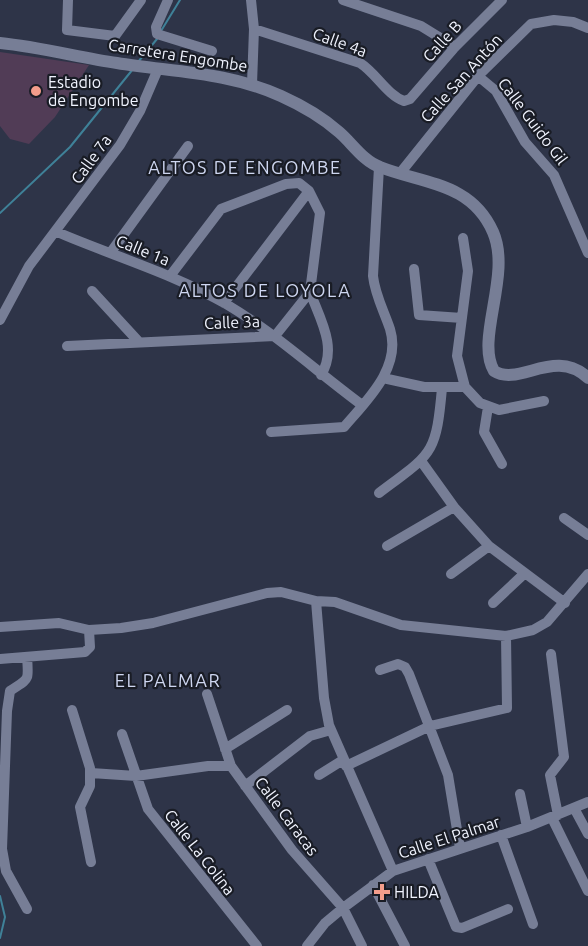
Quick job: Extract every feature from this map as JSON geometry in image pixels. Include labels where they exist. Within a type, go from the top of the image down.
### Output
[{"type":"street","points":[[68,0],[66,26],[71,32],[115,36],[141,0]]},
{"type":"street","points":[[168,0],[156,27],[159,35],[212,51]]},
{"type":"street","points":[[251,0],[255,29],[252,84]]},
{"type":"street","points":[[343,0],[421,26],[455,47]]},
{"type":"street","name":"Calle B","points":[[404,101],[410,99],[455,47],[502,0]]},
{"type":"street","name":"Calle San Antón","points":[[401,172],[478,76],[531,24],[554,20],[573,22],[588,28]]},
{"type":"street","name":"Calle 4a","points":[[255,29],[360,63],[371,69],[396,97],[404,101]]},
{"type":"street","name":"Carretera Engombe","points":[[0,43],[252,84],[318,116],[339,132],[366,159],[379,167],[441,184],[462,195],[481,213],[494,233],[499,258],[497,293],[488,350],[489,362],[494,371],[507,374],[558,365],[570,366],[588,378]]},
{"type":"street","name":"Calle 7a","points":[[0,320],[29,266],[120,145],[140,111],[158,69]]},
{"type":"street","name":"Calle Guido Gil","points":[[478,76],[496,91],[525,142],[554,175],[588,253]]},
{"type":"street","points":[[111,252],[188,146]]},
{"type":"street","points":[[271,432],[344,427],[383,378],[391,357],[392,343],[391,331],[375,293],[373,276],[379,167]]},
{"type":"street","points":[[170,276],[221,209],[285,184],[298,183],[309,191],[320,213],[310,292],[329,344],[327,364],[321,375]]},
{"type":"street","points":[[224,303],[309,191]]},
{"type":"street","name":"Calle 1a","points":[[57,231],[170,276],[224,303],[275,336],[321,375],[362,405]]},
{"type":"street","points":[[463,238],[468,271],[457,356],[465,387],[480,403],[488,407],[513,409],[544,401]]},
{"type":"street","points":[[414,269],[419,315],[462,318]]},
{"type":"street","points":[[92,291],[138,341]]},
{"type":"street","name":"Calle 3a","points":[[67,346],[275,336],[310,292]]},
{"type":"street","points":[[383,378],[442,388],[465,387]]},
{"type":"street","points":[[379,493],[421,461],[431,450],[438,432],[442,388]]},
{"type":"street","points":[[488,407],[484,432],[502,465]]},
{"type":"street","points":[[421,461],[454,507],[489,546],[565,603]]},
{"type":"street","points":[[387,546],[454,507]]},
{"type":"street","points":[[564,518],[588,535]]},
{"type":"street","points":[[451,574],[489,546]]},
{"type":"street","points":[[492,603],[525,573]]},
{"type":"street","points":[[0,627],[59,623],[89,630],[108,630],[153,623],[267,593],[293,593],[316,601],[335,602],[401,625],[506,636],[540,626],[565,603],[588,574]]},
{"type":"street","points":[[316,601],[324,698],[331,730],[393,871]]},
{"type":"street","points":[[0,659],[89,650],[89,630]]},
{"type":"street","points":[[319,775],[430,726],[507,708],[506,636]]},
{"type":"street","points":[[551,654],[564,757],[550,775],[555,816],[588,891]]},
{"type":"street","points":[[27,657],[29,675],[22,686],[10,691],[7,711],[2,836],[6,871],[27,909]]},
{"type":"street","points":[[380,670],[398,663],[405,667],[430,726],[452,789],[460,848]]},
{"type":"street","name":"Calle Caracas","points":[[207,694],[231,766],[292,850],[343,908],[362,946]]},
{"type":"street","points":[[72,710],[91,772],[90,786],[81,807],[91,862]]},
{"type":"street","points":[[225,749],[287,710]]},
{"type":"street","points":[[245,786],[310,736],[331,730]]},
{"type":"street","name":"Calle La Colina","points":[[123,734],[148,809],[257,946]]},
{"type":"street","points":[[91,772],[136,776],[208,766],[231,766]]},
{"type":"street","points":[[520,794],[527,827]]},
{"type":"street","name":"Calle El Palmar","points":[[307,946],[325,923],[393,871],[527,827],[588,802]]},
{"type":"street","points":[[574,808],[588,834]]},
{"type":"street","points":[[501,835],[533,924]]},
{"type":"street","points":[[428,859],[456,927],[462,928],[508,909]]},
{"type":"street","points":[[373,885],[405,946]]},
{"type":"shaded area","name":"Estadio de Engombe","points":[[0,52],[89,65],[55,117],[29,144],[10,139],[0,126]]},
{"type":"waterway","points":[[161,31],[180,0]]},
{"type":"waterway","points":[[138,62],[157,39]]},
{"type":"waterway","points":[[0,213],[70,147],[133,69]]},
{"type":"waterway","points":[[0,896],[5,917],[0,938]]},
{"type":"place","name":"Estadio de Engombe","points":[[36,91]]},
{"type":"place","name":"HILDA","points":[[382,892]]},
{"type":"district","name":"ALTOS DE ENGOMBE","points":[[245,168]]},
{"type":"district","name":"ALTOS DE LOYOLA","points":[[265,291]]},
{"type":"district","name":"EL PALMAR","points":[[168,681]]}]
